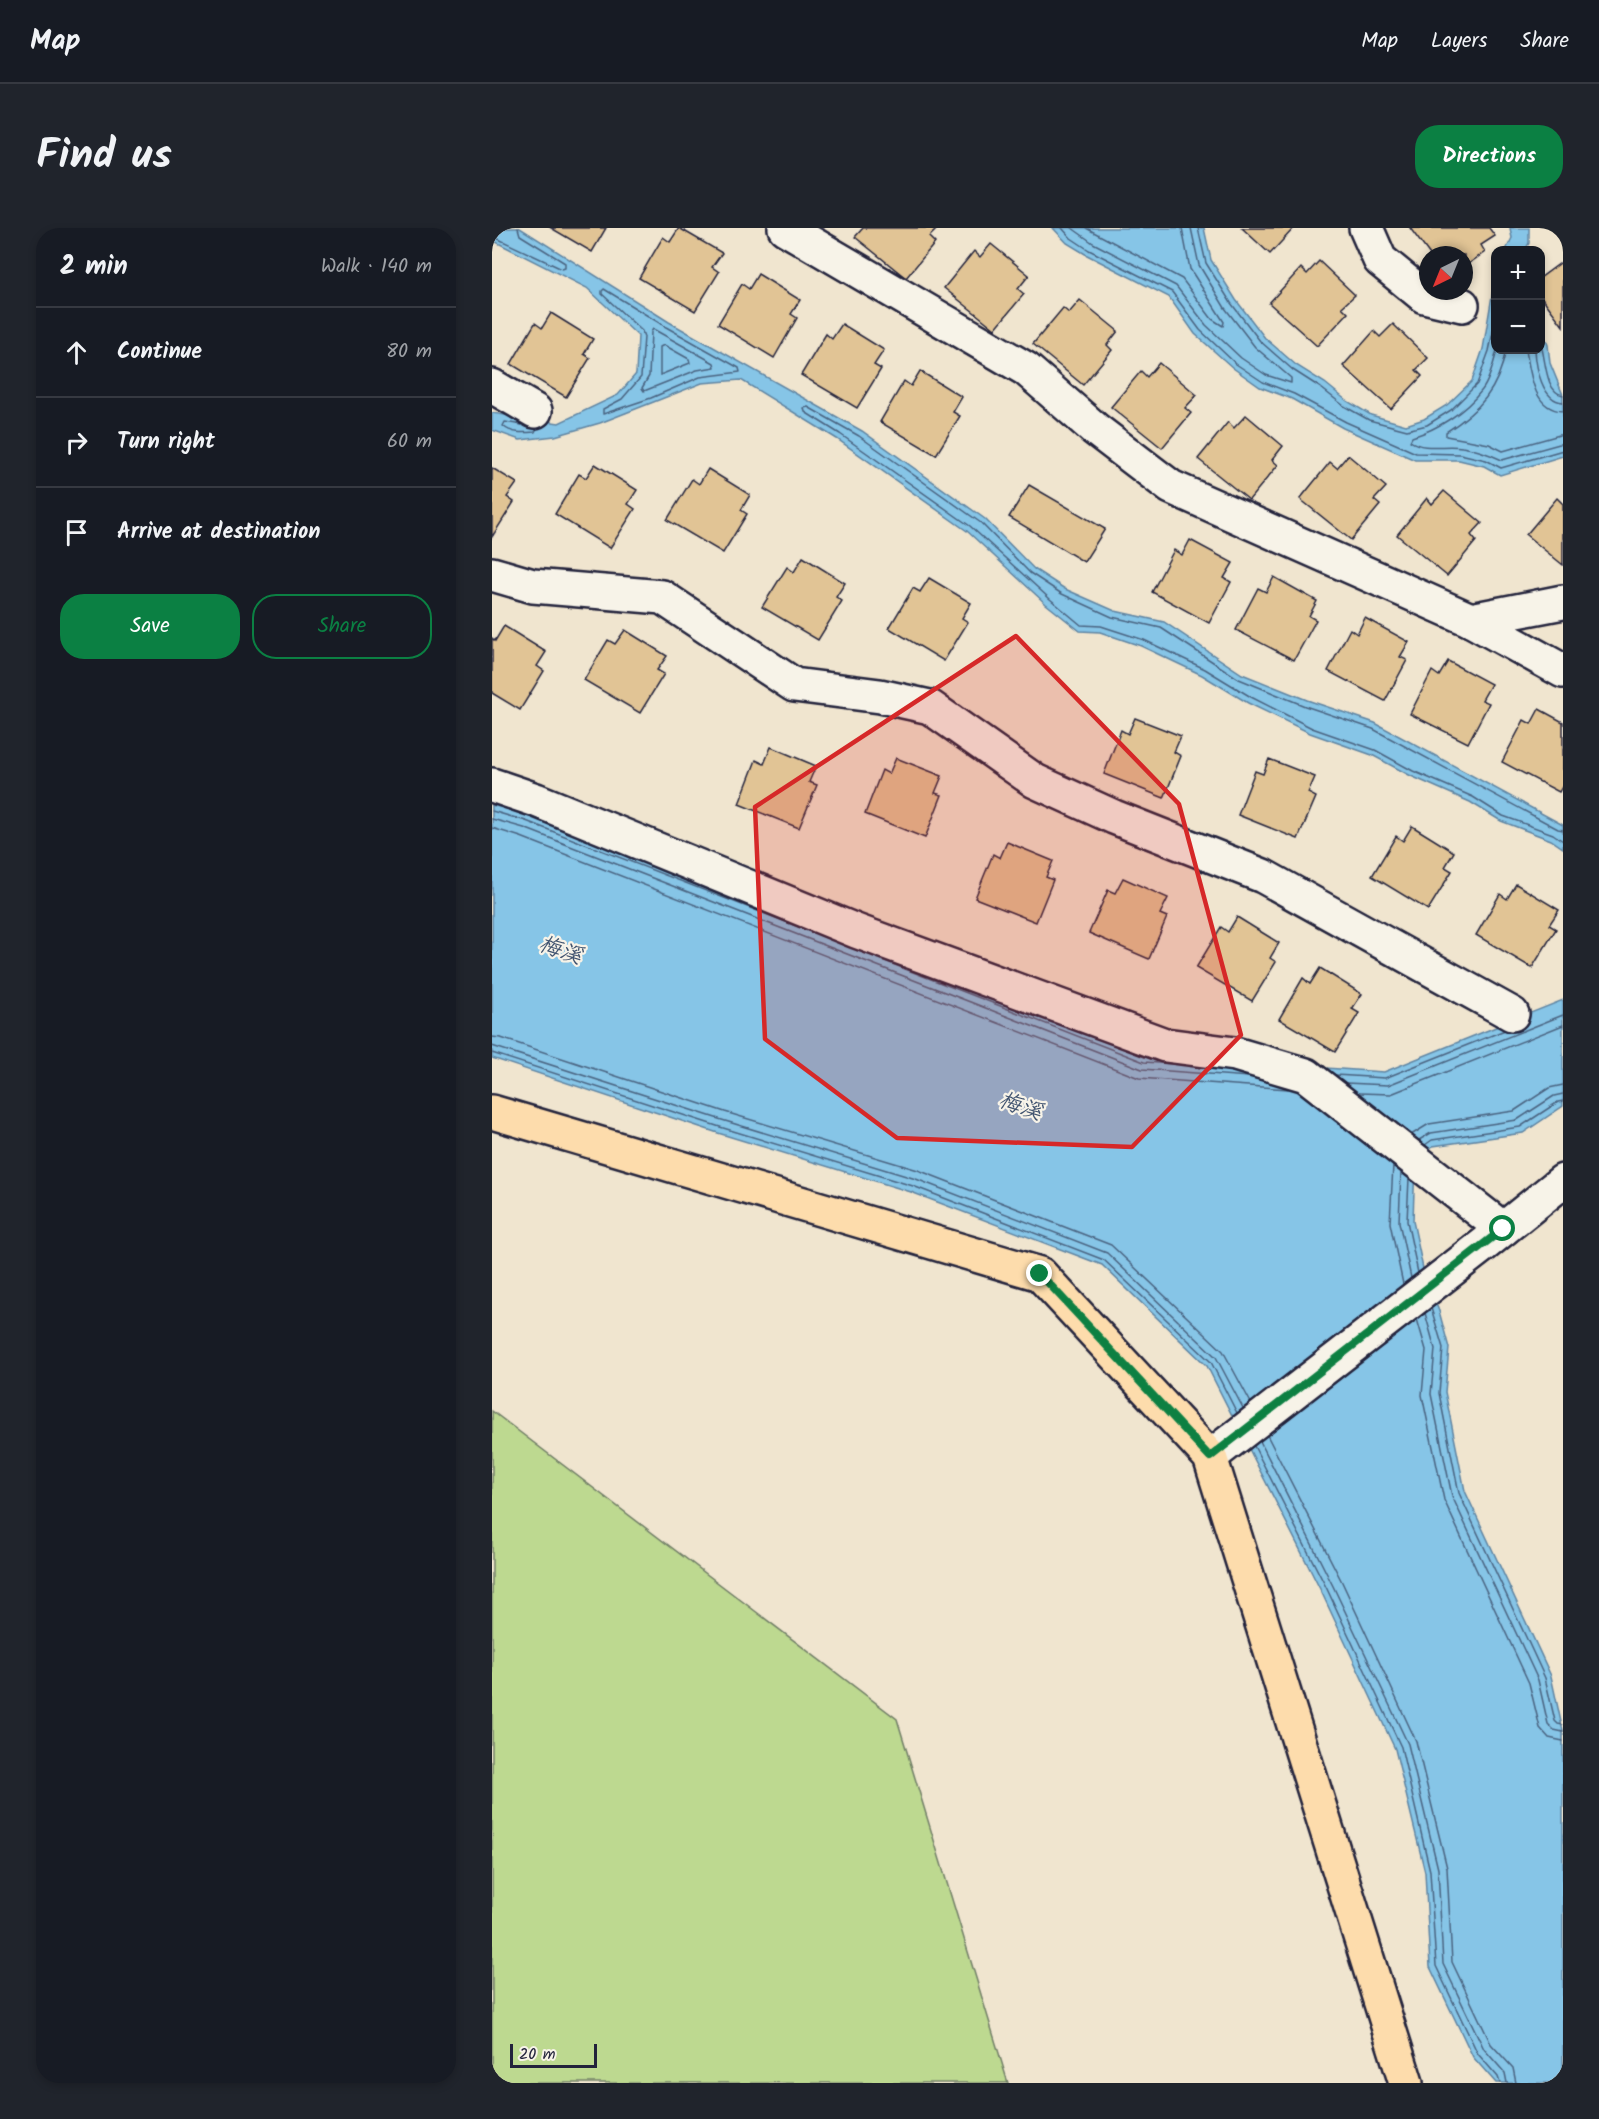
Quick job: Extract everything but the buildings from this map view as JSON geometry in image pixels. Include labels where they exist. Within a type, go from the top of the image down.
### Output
[{"type":"main road","points":[[492,1112],[1040,1274],[1210,1457],[1406,2083]]},
{"type":"street","points":[[785,228],[1026,369],[1095,429],[1171,487],[1471,620],[1563,671]]},
{"type":"street","points":[[1366,228],[1380,260],[1424,296],[1462,305]]},
{"type":"street","points":[[492,386],[535,411]]},
{"type":"street","points":[[492,574],[533,586],[662,597],[794,685],[880,696],[930,707],[1035,781],[1114,817],[1263,876],[1512,1014]]},
{"type":"street","points":[[1471,620],[1563,602]]},
{"type":"street","points":[[492,785],[536,800],[856,931],[1165,1045],[1235,1054],[1306,1075],[1451,1189],[1494,1236]]},
{"type":"street","points":[[1210,1457],[1563,1180]]},
{"type":"highlighted area","points":[[1016,636],[1179,804],[1241,1035],[1132,1147],[897,1138],[765,1039],[755,807]]},
{"type":"green space","points":[[492,1411],[897,1719],[1008,2083],[492,2083]]},
{"type":"water","points":[[492,228],[520,228],[669,322],[862,431],[985,519],[1034,569],[1065,589],[1115,611],[1164,622],[1242,674],[1307,700],[1375,723],[1563,825],[1563,848],[1551,840],[1501,821],[1470,802],[1411,776],[1372,755],[1310,733],[1248,703],[1202,675],[1141,646],[1100,632],[1080,631],[1046,604],[967,531],[837,439],[741,380],[702,383],[600,423],[555,436],[520,440],[492,430],[492,413],[559,423],[618,395],[636,374],[638,336],[587,288],[492,240]]},
{"type":"water","points":[[1053,228],[1204,228],[1211,260],[1236,300],[1265,338],[1296,365],[1325,383],[1347,401],[1371,415],[1406,425],[1424,419],[1447,405],[1472,381],[1483,349],[1491,302],[1491,354],[1545,354],[1545,338],[1550,363],[1563,395],[1563,456],[1500,475],[1484,466],[1459,460],[1415,460],[1343,428],[1292,399],[1260,387],[1233,368],[1195,334],[1169,297],[1067,243]]},
{"type":"water","points":[[1510,228],[1529,228],[1527,246],[1508,246],[1512,238]]},
{"type":"water","name":"梅溪","points":[[492,805],[528,815],[1146,1056],[1384,1072],[1563,1000],[1563,1106],[1523,1133],[1433,1146],[1415,1160],[1413,1221],[1425,1278],[1439,1311],[1449,1348],[1445,1392],[1465,1491],[1551,1676],[1563,1731],[1563,2083],[1496,2083],[1473,2057],[1430,1967],[1425,1872],[1395,1749],[1321,1591],[1207,1366],[1102,1265],[911,1192],[718,1133],[492,1058]]},
{"type":"route","points":[[1040,1274],[1210,1457],[1503,1229]]}]
